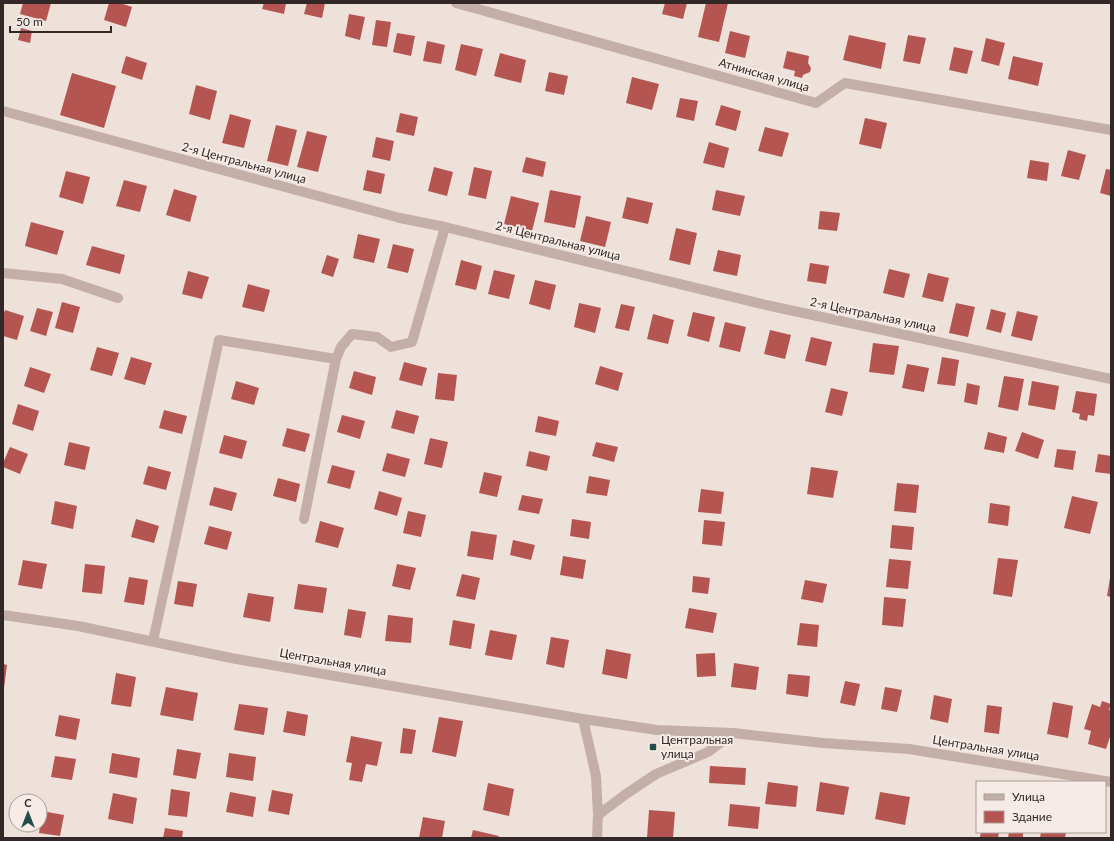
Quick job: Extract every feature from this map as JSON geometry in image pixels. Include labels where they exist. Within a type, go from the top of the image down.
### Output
[{"type":"street","name":"Атнинская улица","points":[[456,3],[816,103],[845,83],[1111,130]]},
{"type":"street","name":"2-я Центральная улица","points":[[3,111],[400,218],[445,227],[766,305],[1111,379]]},
{"type":"street","points":[[304,518],[336,359],[341,347],[352,334],[377,337],[392,347],[412,342],[445,227]]},
{"type":"street","points":[[3,273],[62,279],[118,298]]},
{"type":"street","points":[[153,641],[219,340],[336,359]]},
{"type":"street","name":"Центральная улица","points":[[3,615],[78,626],[231,658],[583,720],[657,730],[733,733],[823,743],[909,749],[1105,781]]},
{"type":"street","points":[[583,720],[596,776],[598,816],[597,838]]},
{"type":"street","points":[[598,816],[626,794],[656,774],[708,752],[733,733]]},
{"type":"building","points":[[23,3],[51,3],[46,21],[20,14]]},
{"type":"building","points":[[109,3],[120,3],[132,7],[126,27],[104,20]]},
{"type":"building","points":[[264,3],[286,3],[284,14],[262,9]]},
{"type":"building","points":[[307,3],[325,3],[322,18],[304,14]]},
{"type":"building","points":[[665,3],[687,3],[683,19],[662,14]]},
{"type":"building","points":[[706,3],[728,3],[719,42],[698,37]]},
{"type":"building","points":[[349,14],[365,17],[360,40],[345,36]]},
{"type":"building","points":[[376,20],[391,22],[387,47],[372,45]]},
{"type":"building","points":[[21,28],[32,31],[30,43],[18,40]]},
{"type":"building","points":[[730,31],[750,36],[745,58],[725,53]]},
{"type":"building","points":[[397,33],[415,36],[411,56],[393,52]]},
{"type":"building","points":[[849,35],[886,43],[881,69],[843,60]]},
{"type":"building","points":[[908,35],[926,38],[920,64],[903,61]]},
{"type":"building","points":[[986,38],[1005,43],[999,66],[981,61]]},
{"type":"building","points":[[427,41],[445,45],[441,64],[423,61]]},
{"type":"building","points":[[461,44],[483,49],[476,76],[455,70]]},
{"type":"building","points":[[954,47],[973,51],[967,74],[949,70]]},
{"type":"building","points":[[787,51],[809,56],[808,63],[811,68],[810,72],[803,75],[802,78],[794,76],[795,71],[783,68]]},
{"type":"building","points":[[500,53],[526,60],[521,83],[494,76]]},
{"type":"building","points":[[126,56],[147,63],[142,80],[121,73]]},
{"type":"building","points":[[1013,56],[1043,63],[1038,86],[1008,79]]},
{"type":"building","points":[[549,72],[568,76],[564,95],[545,91]]},
{"type":"building","points":[[72,73],[116,86],[104,128],[60,115]]},
{"type":"building","points":[[632,77],[659,84],[652,110],[626,103]]},
{"type":"building","points":[[196,85],[217,91],[210,120],[189,114]]},
{"type":"building","points":[[680,98],[698,101],[694,121],[676,117]]},
{"type":"building","points":[[721,105],[741,111],[736,131],[715,125]]},
{"type":"building","points":[[400,113],[418,117],[414,136],[396,132]]},
{"type":"building","points":[[230,114],[251,120],[244,148],[222,143]]},
{"type":"building","points":[[865,118],[887,123],[881,149],[859,144]]},
{"type":"building","points":[[276,125],[297,130],[288,166],[267,161]]},
{"type":"building","points":[[765,127],[789,133],[782,157],[758,151]]},
{"type":"building","points":[[307,131],[327,136],[318,172],[297,167]]},
{"type":"building","points":[[376,137],[394,141],[390,161],[372,157]]},
{"type":"building","points":[[709,142],[729,148],[724,168],[703,163]]},
{"type":"building","points":[[1068,150],[1086,155],[1079,180],[1061,176]]},
{"type":"building","points":[[526,157],[546,162],[543,177],[522,172]]},
{"type":"building","points":[[1030,160],[1049,163],[1047,181],[1027,178]]},
{"type":"building","points":[[434,167],[453,172],[447,196],[428,191]]},
{"type":"building","points":[[474,167],[492,171],[486,199],[468,195]]},
{"type":"building","points":[[1106,169],[1111,170],[1111,196],[1100,193]]},
{"type":"building","points":[[367,170],[385,174],[381,194],[363,190]]},
{"type":"building","points":[[66,171],[90,177],[83,204],[59,197]]},
{"type":"building","points":[[124,180],[147,186],[140,212],[116,206]]},
{"type":"building","points":[[174,189],[197,196],[190,222],[166,215]]},
{"type":"building","points":[[550,190],[581,196],[575,228],[544,222]]},
{"type":"building","points":[[716,190],[745,196],[740,216],[712,210]]},
{"type":"building","points":[[511,196],[539,203],[532,231],[504,224]]},
{"type":"building","points":[[627,197],[653,203],[648,224],[622,218]]},
{"type":"building","points":[[820,211],[840,213],[837,231],[818,229]]},
{"type":"building","points":[[586,216],[611,222],[605,247],[580,241]]},
{"type":"building","points":[[31,222],[64,231],[57,255],[25,246]]},
{"type":"building","points":[[676,228],[697,233],[690,265],[669,260]]},
{"type":"building","points":[[358,234],[380,239],[374,263],[353,258]]},
{"type":"building","points":[[393,244],[414,249],[408,273],[387,268]]},
{"type":"building","points":[[92,246],[125,255],[120,274],[86,265]]},
{"type":"building","points":[[718,250],[741,255],[737,276],[713,271]]},
{"type":"building","points":[[327,255],[339,259],[333,277],[321,273]]},
{"type":"building","points":[[461,260],[482,266],[476,290],[455,285]]},
{"type":"building","points":[[810,263],[829,266],[826,284],[807,281]]},
{"type":"building","points":[[889,269],[910,274],[904,298],[883,293]]},
{"type":"building","points":[[494,270],[515,275],[509,299],[488,294]]},
{"type":"building","points":[[188,271],[209,277],[202,299],[182,294]]},
{"type":"building","points":[[928,273],[949,278],[943,302],[922,297]]},
{"type":"building","points":[[535,280],[556,285],[550,310],[529,304]]},
{"type":"building","points":[[248,284],[270,290],[264,312],[242,307]]},
{"type":"building","points":[[62,302],[80,307],[73,333],[55,328]]},
{"type":"building","points":[[579,303],[601,308],[595,333],[574,327]]},
{"type":"building","points":[[956,303],[975,307],[968,337],[949,333]]},
{"type":"building","points":[[621,304],[635,307],[629,331],[615,328]]},
{"type":"building","points":[[37,308],[53,312],[46,336],[30,331]]},
{"type":"building","points":[[991,309],[1006,313],[1001,333],[986,329]]},
{"type":"building","points":[[5,310],[24,316],[17,340],[3,336],[3,316]]},
{"type":"building","points":[[1017,311],[1038,316],[1032,341],[1011,336]]},
{"type":"building","points":[[693,312],[715,317],[709,342],[687,336]]},
{"type":"building","points":[[653,314],[674,320],[668,344],[647,339]]},
{"type":"building","points":[[725,322],[746,327],[740,352],[719,347]]},
{"type":"building","points":[[770,330],[791,335],[785,359],[764,354]]},
{"type":"building","points":[[811,337],[832,342],[826,366],[805,361]]},
{"type":"building","points":[[873,343],[899,346],[894,375],[869,372]]},
{"type":"building","points":[[97,347],[119,353],[112,376],[90,370]]},
{"type":"building","points":[[131,357],[152,363],[145,385],[124,379]]},
{"type":"building","points":[[942,357],[959,360],[955,386],[937,384]]},
{"type":"building","points":[[404,362],[427,368],[422,386],[399,380]]},
{"type":"building","points":[[907,364],[929,368],[924,392],[902,388]]},
{"type":"building","points":[[600,366],[623,373],[618,391],[595,384]]},
{"type":"building","points":[[30,367],[51,374],[44,393],[24,386]]},
{"type":"building","points":[[354,371],[376,377],[372,395],[349,388]]},
{"type":"building","points":[[438,373],[457,375],[454,401],[435,399]]},
{"type":"building","points":[[1004,376],[1024,379],[1018,411],[998,407]]},
{"type":"building","points":[[236,381],[259,388],[254,405],[231,399]]},
{"type":"building","points":[[1032,381],[1059,386],[1055,410],[1028,405]]},
{"type":"building","points":[[967,383],[980,386],[977,405],[964,402]]},
{"type":"building","points":[[831,388],[848,392],[842,416],[825,412]]},
{"type":"building","points":[[1076,391],[1097,394],[1094,416],[1088,415],[1087,421],[1079,419],[1080,414],[1072,412]]},
{"type":"building","points":[[18,404],[39,411],[33,431],[12,424]]},
{"type":"building","points":[[164,410],[187,416],[182,434],[159,428]]},
{"type":"building","points":[[396,410],[419,416],[414,434],[391,428]]},
{"type":"building","points":[[342,415],[365,421],[360,439],[337,432]]},
{"type":"building","points":[[538,416],[559,421],[556,436],[535,432]]},
{"type":"building","points":[[287,428],[310,434],[305,452],[282,446]]},
{"type":"building","points":[[988,432],[1007,437],[1004,453],[984,449]]},
{"type":"building","points":[[1022,432],[1044,440],[1038,459],[1015,451]]},
{"type":"building","points":[[224,435],[247,441],[242,459],[219,453]]},
{"type":"building","points":[[430,438],[448,442],[442,468],[424,464]]},
{"type":"building","points":[[69,442],[90,447],[85,470],[64,465]]},
{"type":"building","points":[[596,442],[618,447],[614,462],[592,456]]},
{"type":"building","points":[[10,447],[28,454],[20,474],[3,467],[3,463]]},
{"type":"building","points":[[1057,449],[1076,451],[1073,470],[1054,467]]},
{"type":"building","points":[[529,451],[550,456],[547,471],[526,466]]},
{"type":"building","points":[[387,453],[410,459],[405,477],[382,471]]},
{"type":"building","points":[[1098,454],[1111,456],[1111,474],[1095,472]]},
{"type":"building","points":[[332,465],[355,471],[350,489],[327,483]]},
{"type":"building","points":[[148,466],[171,472],[166,490],[143,484]]},
{"type":"building","points":[[811,467],[838,471],[833,498],[807,494]]},
{"type":"building","points":[[484,472],[502,476],[497,497],[479,493]]},
{"type":"building","points":[[589,476],[610,480],[607,496],[586,493]]},
{"type":"building","points":[[278,478],[300,484],[296,502],[273,496]]},
{"type":"building","points":[[897,483],[919,485],[916,513],[894,511]]},
{"type":"building","points":[[214,487],[237,493],[232,511],[209,505]]},
{"type":"building","points":[[701,489],[724,492],[721,514],[698,512]]},
{"type":"building","points":[[379,491],[402,498],[397,516],[374,509]]},
{"type":"building","points":[[522,495],[543,499],[539,514],[518,510]]},
{"type":"building","points":[[1072,496],[1098,502],[1090,534],[1064,528]]},
{"type":"building","points":[[55,501],[77,506],[73,529],[51,524]]},
{"type":"building","points":[[990,503],[1010,506],[1008,526],[988,523]]},
{"type":"building","points":[[408,511],[426,515],[421,537],[403,533]]},
{"type":"building","points":[[136,519],[159,526],[154,543],[131,537]]},
{"type":"building","points":[[572,519],[591,522],[589,539],[570,536]]},
{"type":"building","points":[[704,520],[725,522],[722,546],[702,544]]},
{"type":"building","points":[[320,521],[344,528],[338,548],[315,542]]},
{"type":"building","points":[[892,525],[914,527],[912,550],[890,548]]},
{"type":"building","points":[[209,526],[232,532],[227,550],[204,544]]},
{"type":"building","points":[[471,531],[497,535],[493,560],[467,556]]},
{"type":"building","points":[[513,540],[535,545],[531,560],[510,555]]},
{"type":"building","points":[[563,556],[586,560],[583,579],[560,575]]},
{"type":"building","points":[[998,558],[1018,560],[1012,597],[993,594]]},
{"type":"building","points":[[889,559],[911,561],[908,589],[886,587]]},
{"type":"building","points":[[23,560],[47,564],[42,589],[18,585]]},
{"type":"building","points":[[85,564],[105,566],[102,594],[82,592]]},
{"type":"building","points":[[397,564],[416,568],[410,590],[392,586]]},
{"type":"building","points":[[462,574],[480,578],[475,600],[456,596]]},
{"type":"building","points":[[693,576],[710,578],[708,594],[692,592]]},
{"type":"building","points":[[129,577],[148,580],[144,605],[124,602]]},
{"type":"building","points":[[1111,578],[1111,597],[1107,596]]},
{"type":"building","points":[[805,580],[827,584],[823,603],[801,599]]},
{"type":"building","points":[[178,581],[197,584],[193,607],[174,604]]},
{"type":"building","points":[[298,584],[327,588],[323,613],[294,609]]},
{"type":"building","points":[[248,593],[274,597],[270,622],[243,617]]},
{"type":"building","points":[[884,597],[906,599],[903,627],[882,625]]},
{"type":"building","points":[[689,608],[717,613],[713,633],[685,628]]},
{"type":"building","points":[[348,609],[366,612],[361,638],[344,635]]},
{"type":"building","points":[[388,615],[413,618],[411,643],[385,641]]},
{"type":"building","points":[[453,620],[475,624],[471,649],[449,645]]},
{"type":"building","points":[[800,623],[819,625],[817,647],[797,645]]},
{"type":"building","points":[[490,630],[517,635],[512,660],[485,655]]},
{"type":"building","points":[[551,637],[569,640],[564,668],[546,664]]},
{"type":"building","points":[[606,649],[631,654],[627,679],[602,674]]},
{"type":"building","points":[[715,653],[716,676],[697,677],[696,654]]},
{"type":"building","points":[[734,663],[759,667],[756,690],[731,687]]},
{"type":"building","points":[[3,664],[7,665],[4,688],[3,688]]},
{"type":"building","points":[[116,673],[136,677],[131,707],[111,704]]},
{"type":"building","points":[[788,674],[810,676],[808,697],[786,694]]},
{"type":"building","points":[[845,681],[860,684],[855,706],[840,703]]},
{"type":"building","points":[[166,687],[198,693],[193,721],[160,715]]},
{"type":"building","points":[[885,687],[902,690],[897,712],[881,709]]},
{"type":"building","points":[[934,695],[952,699],[948,723],[930,719]]},
{"type":"building","points":[[1102,701],[1111,704],[1109,710],[1111,710],[1111,734],[1106,749],[1088,744],[1091,731],[1084,729],[1092,704],[1100,707]]},
{"type":"building","points":[[1053,702],[1073,706],[1068,738],[1047,734]]},
{"type":"building","points":[[239,704],[268,708],[264,735],[234,730]]},
{"type":"building","points":[[987,705],[1002,707],[999,734],[984,732]]},
{"type":"building","points":[[287,711],[308,715],[305,736],[283,732]]},
{"type":"building","points":[[59,715],[80,719],[76,740],[55,736]]},
{"type":"building","points":[[439,717],[463,721],[456,757],[432,752]]},
{"type":"building","points":[[403,728],[416,730],[412,754],[400,753]]},
{"type":"building","points":[[351,736],[382,742],[377,766],[366,764],[362,782],[349,780],[352,763],[346,762]]},
{"type":"building","points":[[177,749],[201,753],[196,779],[173,775]]},
{"type":"building","points":[[112,753],[140,758],[137,778],[109,773]]},
{"type":"building","points":[[229,753],[256,757],[253,781],[226,777]]},
{"type":"building","points":[[55,756],[76,759],[72,780],[51,777]]},
{"type":"building","points":[[710,766],[746,768],[745,785],[709,783]]},
{"type":"building","points":[[768,782],[798,786],[796,807],[765,804]]},
{"type":"building","points":[[820,782],[849,787],[844,815],[816,811]]},
{"type":"building","points":[[488,783],[514,789],[509,816],[483,810]]},
{"type":"building","points":[[171,789],[190,792],[187,817],[168,815]]},
{"type":"building","points":[[272,790],[293,794],[289,815],[268,811]]},
{"type":"building","points":[[230,792],[256,797],[253,817],[226,812]]},
{"type":"building","points":[[880,792],[910,797],[905,825],[875,819]]},
{"type":"building","points":[[113,793],[137,798],[133,824],[108,819]]},
{"type":"building","points":[[730,804],[760,807],[758,829],[728,826]]},
{"type":"building","points":[[649,810],[675,812],[673,838],[647,838]]},
{"type":"building","points":[[48,812],[64,815],[60,836],[39,833],[48,833]]},
{"type":"building","points":[[423,817],[445,821],[442,838],[419,838]]},
{"type":"building","points":[[165,828],[183,831],[182,838],[163,838]]},
{"type":"building","points":[[473,830],[499,836],[498,838],[471,838]]},
{"type":"building","points":[[981,833],[999,833],[998,838],[980,837]]},
{"type":"building","points":[[1009,833],[1023,833],[1023,838],[1008,838]]},
{"type":"building","points":[[1041,833],[1066,833],[1065,838],[1040,838]]},
{"type":"place","name":"Центральная улица","points":[[653,747]]}]
